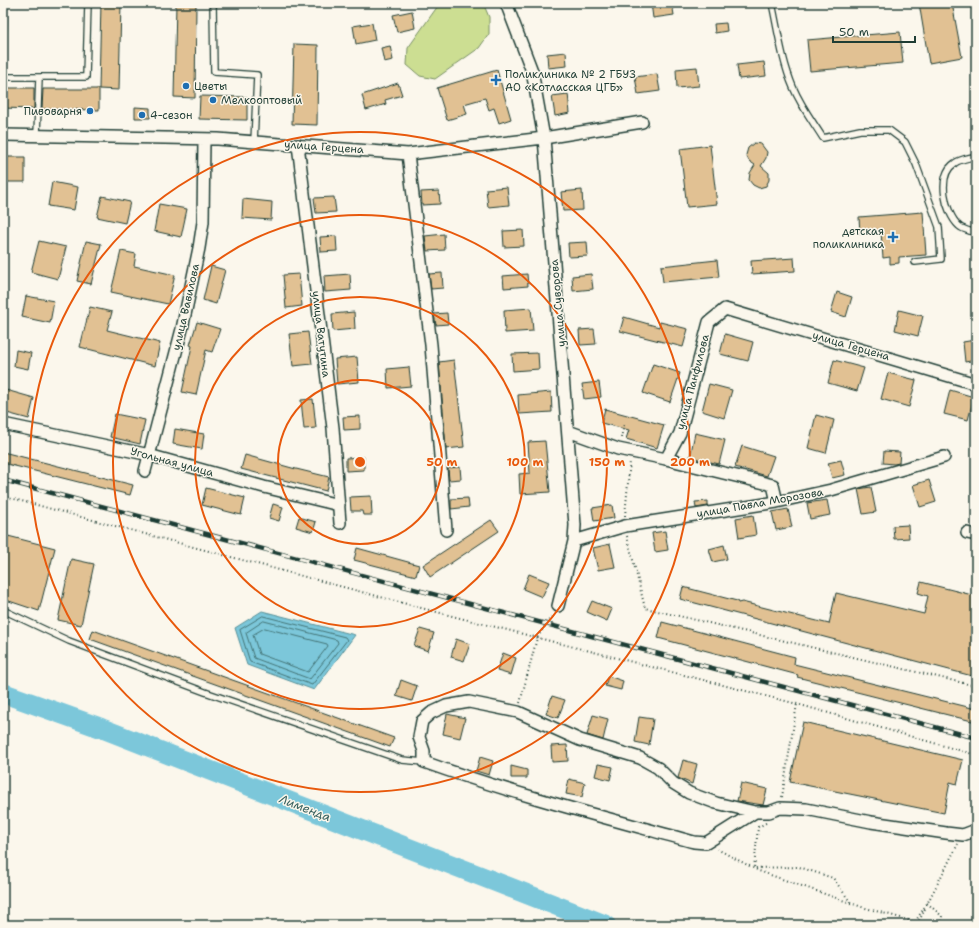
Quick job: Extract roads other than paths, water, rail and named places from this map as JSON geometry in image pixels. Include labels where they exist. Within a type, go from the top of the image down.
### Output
[{"type":"street","name":"улица Суворова","points":[[506,3],[532,71],[544,138],[575,525],[574,541],[558,606]]},
{"type":"street","name":"улица Герцена","points":[[3,135],[204,139],[408,154],[544,138],[642,122]]},
{"type":"street","name":"улица Вавилова","points":[[145,471],[182,329],[199,248],[203,222],[204,139]]},
{"type":"street","name":"улица Ватутина","points":[[298,145],[333,428],[340,505],[340,524]]},
{"type":"street","points":[[408,154],[431,345],[446,530]]},
{"type":"street","name":"улица Герцена","points":[[725,309],[976,384]]},
{"type":"street","name":"улица Панфилова","points":[[666,459],[680,433],[709,322],[725,309]]},
{"type":"street","name":"Угольная улица","points":[[3,424],[150,455],[264,487],[340,505]]},
{"type":"street","points":[[568,431],[618,449],[773,485],[776,502]]},
{"type":"street","name":"улица Павла Морозова","points":[[574,541],[625,526],[776,502],[837,488],[944,457]]},
{"type":"street","points":[[755,812],[706,843],[694,842],[486,785],[424,762],[424,751],[420,737],[422,721],[431,713],[446,706],[469,702],[518,712],[580,740],[640,758],[658,768],[673,783],[689,793],[716,803],[755,812],[768,812],[780,808],[806,809],[915,829],[963,834],[976,830]]},
{"type":"lane","points":[[3,33],[4,3]]},
{"type":"lane","points":[[3,77],[86,78],[88,3]]},
{"type":"lane","points":[[213,3],[214,72],[256,75],[254,142]]},
{"type":"lane","points":[[772,3],[785,62],[793,87],[806,113],[824,138],[860,130],[889,130],[905,142],[916,164],[939,226],[941,259],[916,262]]},
{"type":"lane","points":[[37,135],[39,77]]},
{"type":"lane","points":[[976,156],[954,163],[945,178],[944,196],[950,212],[959,227],[976,233]]},
{"type":"lane","points":[[3,610],[69,641],[206,692],[402,760],[424,762]]},
{"type":"water","points":[[262,611],[355,635],[314,690],[247,665],[235,628]]},
{"type":"waterway","name":"Лименда","points":[[3,693],[101,728],[606,925]]},
{"type":"railway","points":[[3,480],[976,738]]},
{"type":"place","name":"Поликлиника № 2 ГБУЗ АО «Котласская ЦГБ»","points":[[496,80]]},
{"type":"place","name":"Цветы","points":[[186,86]]},
{"type":"place","name":"Мелкооптовый","points":[[213,100]]},
{"type":"place","name":"Пивоварня","points":[[90,111]]},
{"type":"place","name":"4-сезон","points":[[142,115]]},
{"type":"place","name":"детская поликлиника","points":[[893,237]]}]
